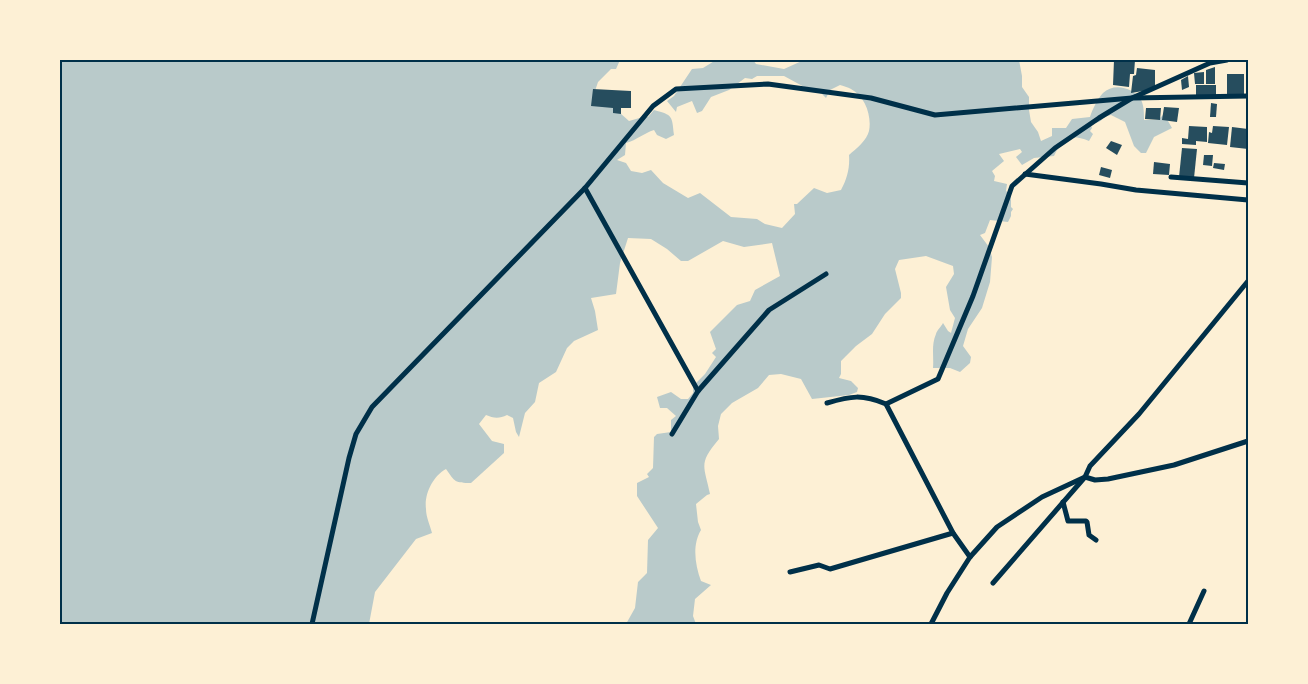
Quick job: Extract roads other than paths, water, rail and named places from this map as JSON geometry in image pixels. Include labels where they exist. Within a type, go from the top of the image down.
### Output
[{"type":"street","points":[[886,404],[938,379],[973,296],[1012,186],[1056,148],[1132,98],[1210,63],[1226,60]]},
{"type":"street","points":[[312,624],[349,458],[356,434],[372,406],[585,188],[653,106],[676,89],[768,84],[871,98],[935,115],[1132,98],[1248,96]]},
{"type":"street","points":[[1025,174],[1136,190],[1248,200]]},
{"type":"street","points":[[1171,177],[1248,183]]},
{"type":"street","points":[[585,188],[698,391]]},
{"type":"street","points":[[672,434],[698,391],[769,310],[826,274]]},
{"type":"street","points":[[993,583],[1085,477],[1090,466],[1139,414],[1248,281]]},
{"type":"street","points":[[827,403],[849,396],[870,397],[886,404],[954,533],[970,557]]},
{"type":"street","points":[[931,624],[970,557],[997,527],[1042,498],[1085,477],[1095,480],[1108,479],[1164,467],[1248,441]]},
{"type":"street","points":[[1063,502],[1068,521],[1086,521],[1088,534],[1096,540]]},
{"type":"street","points":[[790,572],[819,565],[830,569],[875,554],[954,533]]},
{"type":"street","points":[[1189,624],[1204,591]]}]
